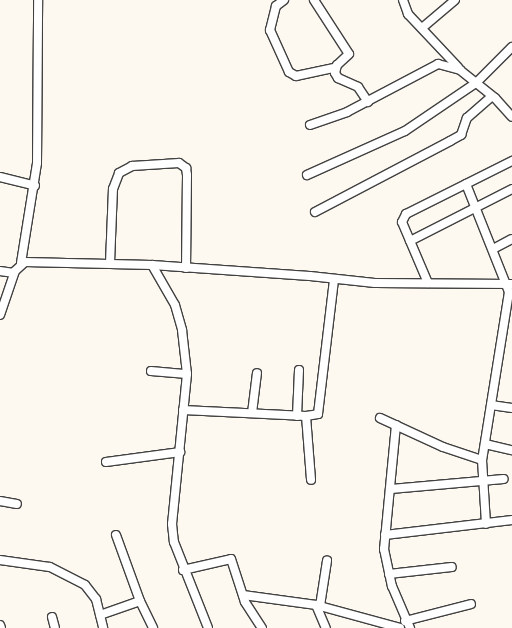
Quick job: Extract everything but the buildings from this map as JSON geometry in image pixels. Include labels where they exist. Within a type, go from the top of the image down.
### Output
[{"type":"street","points":[[0,315],[14,273],[21,264],[35,186],[37,163],[38,0]]},
{"type":"street","points":[[284,0],[276,6],[270,30],[289,72],[296,76],[335,68],[349,54],[314,0]]},
{"type":"street","points":[[403,0],[408,14],[460,70],[492,96],[512,117]]},
{"type":"street","points":[[422,28],[455,0]]},
{"type":"street","points":[[307,175],[405,131],[476,83],[512,46]]},
{"type":"street","points":[[310,125],[368,102],[438,64],[460,70]]},
{"type":"street","points":[[335,68],[338,78],[358,87],[368,102]]},
{"type":"street","points":[[315,212],[450,142],[460,135],[467,118],[492,96]]},
{"type":"street","points":[[428,283],[402,222],[406,214],[512,160]]},
{"type":"street","points":[[110,263],[113,189],[119,173],[132,166],[179,163],[186,168],[187,175],[186,268]]},
{"type":"street","points":[[0,177],[35,186]]},
{"type":"street","points":[[466,184],[509,284],[509,299],[482,460],[482,481],[486,524]]},
{"type":"street","points":[[410,241],[512,189]]},
{"type":"street","points":[[493,249],[512,239]]},
{"type":"street","points":[[21,264],[110,263],[152,265],[334,279],[375,284],[509,284]]},
{"type":"street","points":[[152,265],[175,305],[182,330],[187,374],[172,524],[175,549],[208,628]]},
{"type":"street","points":[[0,271],[14,273]]},
{"type":"street","points":[[183,410],[297,416],[318,414],[320,409],[334,279]]},
{"type":"street","points":[[297,416],[298,370]]},
{"type":"street","points":[[151,371],[187,374]]},
{"type":"street","points":[[252,413],[257,373]]},
{"type":"street","points":[[491,405],[512,408]]},
{"type":"street","points":[[306,416],[311,480]]},
{"type":"street","points":[[380,418],[443,447],[482,460]]},
{"type":"street","points":[[396,425],[384,549],[389,574],[408,624],[471,604]]},
{"type":"street","points":[[485,444],[512,450]]},
{"type":"street","points":[[106,462],[180,452]]},
{"type":"street","points":[[391,488],[504,479]]},
{"type":"street","points":[[0,501],[17,504]]},
{"type":"street","points":[[386,536],[512,520]]},
{"type":"street","points":[[116,535],[140,601],[153,628]]},
{"type":"street","points":[[183,570],[231,559],[247,607],[262,628]]},
{"type":"street","points":[[0,560],[50,567],[78,580],[92,592],[103,628]]},
{"type":"street","points":[[326,628],[318,606],[327,561]]},
{"type":"street","points":[[389,574],[452,567]]},
{"type":"street","points":[[243,595],[318,606],[400,628]]},
{"type":"street","points":[[100,615],[140,601]]},
{"type":"street","points":[[52,617],[54,628]]}]
